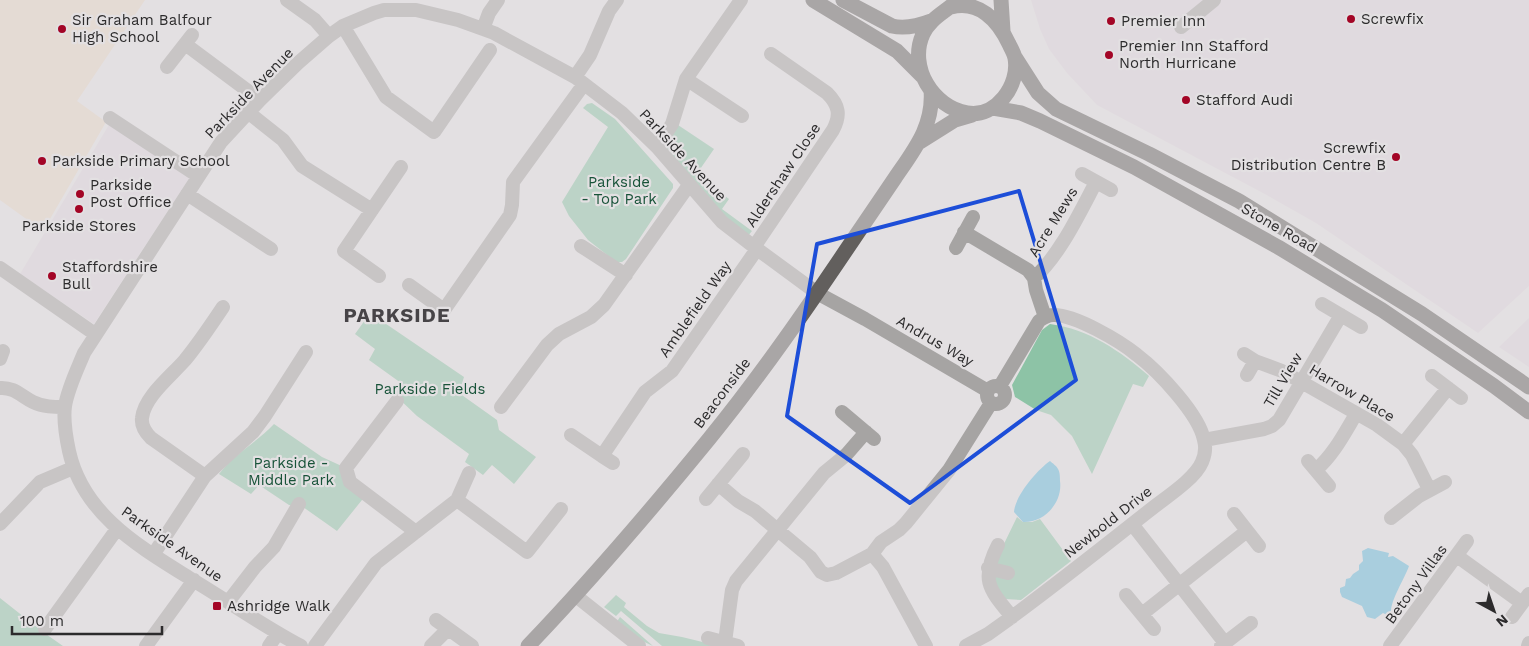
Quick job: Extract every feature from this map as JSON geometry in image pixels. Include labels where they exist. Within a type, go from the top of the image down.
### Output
[{"type":"highway","points":[[814,0],[897,51],[927,84],[947,106],[976,114],[993,108],[1010,87],[1016,68],[1015,57],[1003,31],[994,19],[977,8],[954,4],[931,22],[922,34],[919,46],[920,65],[927,84]]},
{"type":"highway","points":[[843,0],[892,26],[911,27],[931,22]]},
{"type":"highway","points":[[1001,0],[1003,31]]},
{"type":"highway","name":"Stone Road","points":[[1015,57],[1038,93],[1056,109],[1149,154],[1239,201],[1422,314],[1529,387]]},
{"type":"highway","name":"Beaconside","points":[[528,646],[576,596],[710,438],[817,293],[920,142],[932,104],[927,84]]},
{"type":"highway","name":"Stone Road","points":[[993,108],[1021,113],[1040,121],[1134,167],[1278,247],[1382,310],[1529,412]]},
{"type":"highway","name":"Beaconside","points":[[920,142],[955,120],[976,114]]},
{"type":"street","points":[[287,0],[315,20],[329,36]]},
{"type":"street","points":[[483,29],[489,14],[498,0]]},
{"type":"street","points":[[409,285],[444,310],[510,215],[513,182],[579,81],[609,11],[617,0]]},
{"type":"street","points":[[657,148],[672,124],[686,79],[741,0]]},
{"type":"street","points":[[1180,26],[1214,0]]},
{"type":"street","name":"Parkside Avenue","points":[[301,646],[278,634],[153,555],[117,529],[82,488],[73,468],[66,436],[65,407],[82,359],[95,334],[221,142],[298,63],[343,26],[374,13],[416,5],[494,33],[579,81],[622,113],[657,148],[722,222],[817,293]]},
{"type":"street","points":[[343,26],[386,97],[434,132],[490,50]]},
{"type":"street","points":[[167,66],[189,40],[260,100]]},
{"type":"street","name":"Aldershaw Close","points":[[756,248],[833,130],[839,115],[838,107],[827,93],[774,60]]},
{"type":"street","points":[[686,79],[742,116]]},
{"type":"street","points":[[249,113],[283,140],[302,166],[372,210]]},
{"type":"street","points":[[110,118],[198,176]]},
{"type":"street","points":[[379,276],[344,251],[401,167]]},
{"type":"street","name":"Acre Mews","points":[[1082,174],[1111,190]]},
{"type":"street","name":"Acre Mews","points":[[1034,278],[1046,267],[1056,253],[1096,182]]},
{"type":"street","points":[[501,407],[547,345],[559,334],[591,317],[604,305],[689,185]]},
{"type":"street","points":[[187,194],[271,248]]},
{"type":"street","points":[[956,248],[973,217]]},
{"type":"street","name":"Acre Mews","points":[[964,232],[1028,270],[1034,278],[1044,317]]},
{"type":"street","points":[[581,246],[626,275]]},
{"type":"street","name":"Amblefield Way","points":[[571,435],[607,460],[645,392],[672,371],[756,248]]},
{"type":"street","points":[[0,268],[95,334]]},
{"type":"street","name":"Andrus Way","points":[[817,293],[868,314],[993,393]]},
{"type":"street","points":[[1322,304],[1361,328]]},
{"type":"street","points":[[205,476],[151,438],[144,430],[141,420],[145,406],[153,395],[184,361],[224,307]]},
{"type":"street","points":[[718,484],[738,501],[755,511],[810,557],[821,572],[828,575],[836,573],[872,554],[880,542],[899,530],[906,523],[942,480],[1034,326],[1044,317],[1053,315],[1065,317],[1086,325],[1113,338],[1138,355],[1161,377],[1190,412],[1200,428],[1204,440]]},
{"type":"street","name":"Till View","points":[[1204,440],[1264,429],[1272,426],[1279,420],[1340,315]]},
{"type":"street","points":[[153,555],[205,476],[252,432],[265,416],[306,352]]},
{"type":"street","name":"Harrow Place","points":[[1247,375],[1250,357],[1282,370],[1377,425],[1403,444],[1412,455],[1430,489]]},
{"type":"street","points":[[1432,376],[1461,398]]},
{"type":"street","points":[[0,388],[8,387],[16,390],[32,402],[47,406],[65,407]]},
{"type":"street","points":[[1403,444],[1448,388]]},
{"type":"street","points":[[397,401],[346,468],[350,482],[416,532]]},
{"type":"street","points":[[708,638],[732,644],[732,590],[736,581],[824,474],[870,436],[842,412]]},
{"type":"street","points":[[1329,486],[1312,466],[1327,460],[1356,414]]},
{"type":"street","name":"Newbold Drive","points":[[966,646],[1012,618],[1198,470],[1205,452],[1204,440]]},
{"type":"street","points":[[706,499],[743,454]]},
{"type":"street","points":[[0,524],[40,482],[73,468]]},
{"type":"street","points":[[315,646],[376,563],[457,500],[469,473]]},
{"type":"street","points":[[1391,518],[1430,489],[1445,482]]},
{"type":"street","points":[[457,500],[527,552],[560,509]]},
{"type":"street","points":[[228,602],[255,567],[274,547],[299,504]]},
{"type":"street","points":[[1234,514],[1259,546]]},
{"type":"street","points":[[1132,524],[1223,644],[1250,623]]},
{"type":"street","points":[[45,629],[117,529]]},
{"type":"street","points":[[1142,614],[1247,531]]},
{"type":"street","name":"Betony Villas","points":[[1394,645],[1467,541]]},
{"type":"street","points":[[998,545],[988,568],[989,584],[1012,618]]},
{"type":"street","points":[[872,554],[883,567],[926,646]]},
{"type":"street","points":[[1457,556],[1525,599],[1512,617]]},
{"type":"street","points":[[988,568],[1008,573]]},
{"type":"street","points":[[146,646],[194,580]]},
{"type":"street","points":[[1126,595],[1154,630]]},
{"type":"street","points":[[576,596],[639,646]]},
{"type":"street","points":[[436,620],[472,646]]},
{"type":"street","points":[[431,646],[448,629]]},
{"type":"street","points":[[269,646],[278,634]]},
{"type":"highlighted area","points":[[1019,191],[1076,380],[910,503],[787,416],[817,244]]},
{"type":"shaded area","points":[[0,0],[145,0],[77,101],[106,122],[43,231],[0,200]]},
{"type":"shaded area","points":[[1031,0],[1529,0],[1529,286],[1478,333],[1316,223],[1097,105],[1067,73],[1049,49],[1040,29]]},
{"type":"shaded area","points":[[110,123],[190,177],[94,324],[20,274]]},
{"type":"shaded area","points":[[1529,318],[1529,367],[1499,347]]},
{"type":"green space","name":"Parkside - Top Park","points":[[592,103],[615,119],[673,184],[673,188],[626,259],[622,262],[616,262],[588,240],[569,216],[562,202],[608,127],[583,108],[587,104]]},
{"type":"green space","points":[[678,125],[714,149],[696,175],[729,199],[722,209],[752,231],[747,237],[729,225],[664,149]]},
{"type":"green space","name":"Parkside Fields","points":[[370,313],[464,377],[459,393],[497,420],[499,430],[536,457],[514,484],[492,465],[483,475],[465,462],[469,454],[417,416],[395,395],[401,383],[369,360],[375,349],[355,334]]},
{"type":"green space","points":[[1050,324],[1078,331],[1103,342],[1149,376],[1143,387],[1133,384],[1092,474],[1072,436],[1051,415],[1036,410],[1015,397],[1012,385],[1042,330]]},
{"type":"green space","name":"Parkside - Middle Park","points":[[274,424],[322,457],[346,468],[366,495],[337,531],[303,507],[289,505],[259,485],[251,494],[219,474],[232,460]]},
{"type":"green space","points":[[1017,517],[1023,522],[1032,522],[1040,519],[1071,561],[1021,600],[1005,599],[992,580],[1001,550]]},
{"type":"green space","points":[[616,595],[626,603],[624,607],[647,626],[659,633],[719,646],[662,646],[621,611],[616,616],[604,607]]},
{"type":"green space","points":[[0,598],[43,632],[63,646],[0,646]]},
{"type":"green space","points":[[620,617],[653,646],[638,639],[616,623]]},
{"type":"water","points":[[1050,461],[1057,467],[1060,477],[1060,489],[1055,504],[1045,515],[1038,519],[1023,522],[1014,512],[1018,499],[1033,477]]},
{"type":"water","points":[[1368,548],[1389,553],[1388,557],[1393,556],[1409,566],[1395,595],[1391,612],[1387,615],[1383,613],[1375,619],[1367,617],[1362,606],[1342,597],[1340,592],[1340,588],[1345,586],[1346,579],[1359,570],[1359,565],[1363,561],[1362,551]]},
{"type":"place","name":"Screwfix","points":[[1351,19]]},
{"type":"place","name":"Premier Inn","points":[[1111,21]]},
{"type":"place","name":"Sir Graham Balfour High School","points":[[62,29]]},
{"type":"place","name":"Premier Inn Stafford North Hurricane","points":[[1109,55]]},
{"type":"place","name":"Stafford Audi","points":[[1186,100]]},
{"type":"place","name":"Screwfix Distribution Centre B","points":[[1396,157]]},
{"type":"place","name":"Parkside Primary School","points":[[42,161]]},
{"type":"place","name":"Parkside Post Office","points":[[80,194]]},
{"type":"place","name":"Parkside Stores","points":[[79,209]]},
{"type":"place","name":"Staffordshire Bull","points":[[52,276]]},
{"type":"place","name":"Ashridge Walk","points":[[217,606]]},
{"type":"district","name":"PARKSIDE","points":[[397,315]]}]
